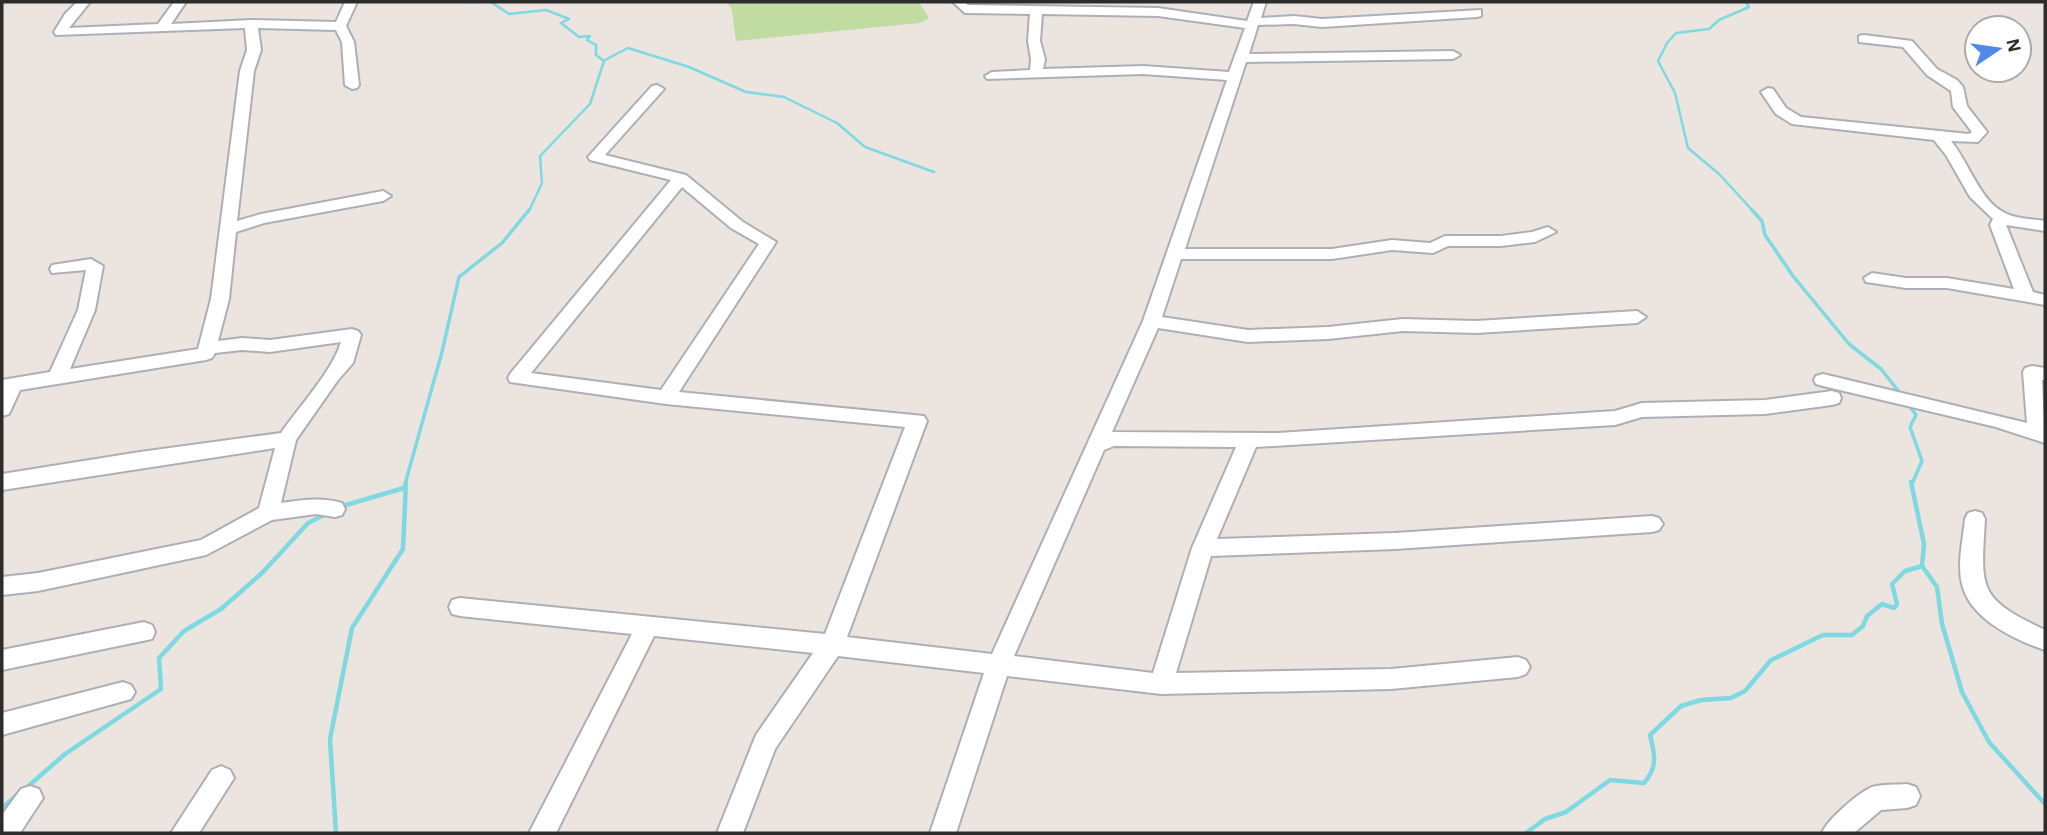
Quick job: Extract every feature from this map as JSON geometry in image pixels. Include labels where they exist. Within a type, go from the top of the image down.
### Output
[{"type":"street","points":[[84,2],[69,17],[60,32],[251,23],[341,26]]},
{"type":"street","points":[[163,26],[180,2]]},
{"type":"street","points":[[351,2],[341,26],[348,42],[352,85]]},
{"type":"street","points":[[959,2],[965,9],[1036,12],[1159,7]]},
{"type":"street","points":[[1137,2],[1251,24],[1294,20],[1322,23],[1477,13]]},
{"type":"street","points":[[943,833],[999,664],[1152,321],[1177,254],[1251,24],[1261,2]]},
{"type":"street","points":[[1367,19],[1374,14],[1376,2]]},
{"type":"street","points":[[1036,12],[1036,74]]},
{"type":"street","points":[[2,409],[7,385],[206,354],[220,299],[247,71],[254,50],[251,23]]},
{"type":"street","points":[[1768,92],[1781,111],[1797,121],[1973,139],[1980,135],[1960,107],[1958,90],[1952,83],[1932,72],[1907,44],[1864,39]]},
{"type":"street","points":[[992,76],[1196,71],[1453,55]]},
{"type":"street","points":[[657,89],[595,157],[681,178],[737,225],[768,242],[666,397]]},
{"type":"street","points":[[1938,136],[1953,153],[1975,194],[2001,218],[2045,226]]},
{"type":"street","points":[[681,178],[517,378],[666,397],[917,421],[832,645],[765,743],[730,833]]},
{"type":"street","points":[[229,229],[261,219],[383,196]]},
{"type":"street","points":[[2001,218],[1997,225],[2039,301]]},
{"type":"street","points":[[1177,254],[1332,254],[1392,245],[1433,247],[1445,241],[1513,240],[1548,232]]},
{"type":"street","points":[[57,377],[90,303],[95,267],[91,264],[58,269]]},
{"type":"street","points":[[1872,278],[1906,283],[1947,283],[2039,301]]},
{"type":"street","points":[[1152,321],[1248,335],[1328,332],[1403,325],[1476,327],[1637,317]]},
{"type":"street","points":[[207,348],[242,344],[270,346],[352,335],[344,363],[331,376],[287,439],[268,513]]},
{"type":"street","points":[[1098,445],[1112,439],[1278,440],[1570,418],[1615,418],[1642,410],[1765,407],[1827,389],[1999,421],[2042,435],[2032,372],[2045,374]]},
{"type":"street","points":[[1161,684],[1203,548],[1250,438]]},
{"type":"street","points":[[2,482],[152,457],[287,439]]},
{"type":"street","points":[[2,586],[206,547],[268,513],[316,506],[335,509]]},
{"type":"street","points":[[1975,519],[1974,588],[1988,607],[2045,640]]},
{"type":"street","points":[[1203,548],[1437,539],[1652,524]]},
{"type":"street","points":[[460,607],[832,645],[1161,684],[1391,679],[1518,667]]},
{"type":"street","points":[[542,833],[647,628]]},
{"type":"street","points":[[2,660],[144,632]]},
{"type":"street","points":[[2,724],[51,712],[83,700],[123,692]]},
{"type":"street","points":[[184,833],[222,779]]},
{"type":"street","points":[[1835,833],[1877,798],[1907,796]]},
{"type":"street","points":[[4,833],[30,798]]},
{"type":"green space","points":[[727,2],[919,2],[929,18],[920,23],[736,41],[732,11]]},
{"type":"waterway","points":[[464,2],[475,2]]},
{"type":"waterway","points":[[491,2],[509,14],[546,10],[569,19],[561,23],[579,37],[590,36],[587,40],[596,45],[596,55],[604,61],[590,104],[540,156],[542,183],[529,211]]},
{"type":"waterway","points":[[1746,2],[1749,7],[1719,20],[1709,29],[1676,33],[1667,43],[1658,61],[1675,93],[1688,148],[1719,174],[1753,211]]},
{"type":"waterway","points":[[605,60],[628,48],[689,67],[746,92],[784,97],[837,123],[865,147],[934,172]]},
{"type":"waterway","points":[[405,484],[442,352],[459,277],[502,243],[529,210]]},
{"type":"waterway","points":[[1752,210],[1762,221],[1765,235],[1793,276],[1849,344],[1881,369],[1900,393]]},
{"type":"waterway","points":[[1909,405],[1916,415],[1910,427],[1922,461],[1912,484]]},
{"type":"waterway","points":[[336,833],[330,739],[352,628],[403,549],[406,482]]},
{"type":"waterway","points":[[1911,482],[1924,544],[1922,566]]},
{"type":"waterway","points":[[339,507],[404,488]]},
{"type":"waterway","points":[[25,789],[65,754],[161,689],[159,658],[184,631],[221,609],[262,573],[308,523],[326,514]]},
{"type":"waterway","points":[[1526,833],[1545,819],[1566,812],[1610,780],[1644,783],[1652,772],[1654,760],[1650,735],[1681,706],[1701,700],[1731,698],[1745,691],[1771,660],[1823,635],[1852,635],[1863,626],[1867,616],[1882,604],[1894,608],[1897,604],[1892,584],[1905,571],[1922,566]]},
{"type":"waterway","points":[[1922,566],[1937,587],[1942,624],[1962,692],[1989,742],[2045,804]]},
{"type":"waterway","points":[[2,808],[16,796]]}]
